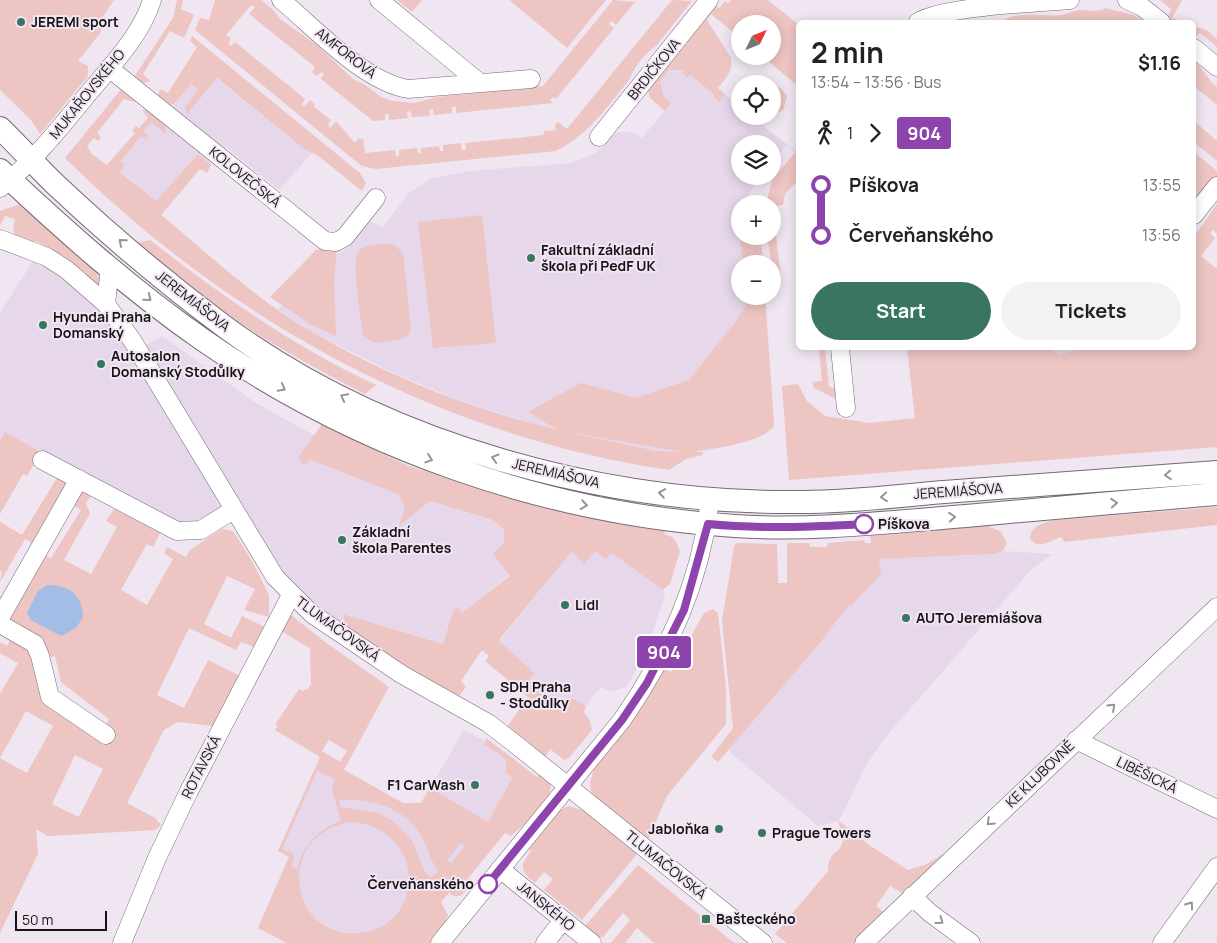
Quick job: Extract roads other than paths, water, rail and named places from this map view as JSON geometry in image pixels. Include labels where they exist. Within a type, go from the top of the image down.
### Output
[{"type":"main road","name":"JEREMIÁŠOVA","points":[[0,128],[64,192],[172,286],[228,328],[316,383],[377,414],[440,440],[527,468],[618,486],[710,498],[804,502],[1217,472]]},
{"type":"main road","name":"JEREMIÁŠOVA","points":[[4,179],[170,316],[253,373],[356,428],[407,451],[563,502],[708,524],[807,527],[903,521],[1217,494]]},
{"type":"street","name":"MUKAŘOVSKÉHO","points":[[4,179],[31,159],[109,68],[135,34],[152,0]]},
{"type":"street","name":"AMFOROVÁ","points":[[281,0],[364,70],[392,86],[408,89],[531,79]]},
{"type":"street","points":[[379,0],[480,83]]},
{"type":"street","name":"BRDIČKOVA","points":[[599,137],[709,0]]},
{"type":"street","points":[[923,20],[956,12],[1019,2],[1070,0]]},
{"type":"street","points":[[1127,0],[1142,7],[1158,20]]},
{"type":"street","points":[[1196,50],[1217,67]]},
{"type":"street","name":"KOLOVEČSKÁ","points":[[109,68],[325,241],[336,242],[345,238],[376,198]]},
{"type":"street","points":[[1196,212],[1217,186]]},
{"type":"street","name":"TLUMAČOVSKÁ","points":[[0,239],[47,257],[67,270],[106,304],[132,340],[275,577],[290,595],[312,614],[401,674],[488,723],[763,943]]},
{"type":"street","points":[[106,304],[110,267]]},
{"type":"street","points":[[840,350],[846,408]]},
{"type":"street","points":[[42,460],[177,531],[201,530],[233,510]]},
{"type":"street","points":[[0,618],[79,479]]},
{"type":"street","points":[[440,943],[622,720],[659,662],[684,610],[708,524],[710,498]]},
{"type":"street","name":"ROTAVSKÁ","points":[[122,943],[157,858],[189,791],[290,595]]},
{"type":"street","name":"KE KLUBOVNĚ","points":[[864,943],[1217,607]]},
{"type":"street","points":[[0,624],[35,644],[40,656],[50,697],[106,735]]},
{"type":"street","name":"LIBĚŠICKÁ","points":[[1076,740],[1217,809]]},
{"type":"street","points":[[1162,943],[1217,867]]},
{"type":"street","name":"JANSKÉHO","points":[[500,869],[592,943]]},
{"type":"street","points":[[912,896],[930,913],[970,943]]},
{"type":"street","points":[[545,943],[564,920]]},
{"type":"water","points":[[47,585],[55,585],[73,592],[80,602],[82,609],[83,617],[76,628],[61,636],[31,620],[27,613],[38,591]]},
{"type":"place","name":"JEREMI sport","points":[[21,22]]},
{"type":"place","name":"Fakultní základní škola při PedF UK","points":[[531,258]]},
{"type":"place","name":"Hyundai Praha Domanský","points":[[43,325]]},
{"type":"place","name":"Autosalon Domanský Stodůlky","points":[[101,364]]},
{"type":"place","name":"Píškova","points":[[864,524]]},
{"type":"place","name":"Základní škola Parentes","points":[[342,540]]},
{"type":"place","name":"Lidl","points":[[565,605]]},
{"type":"place","name":"AUTO Jeremiášova","points":[[906,618]]},
{"type":"place","name":"SDH Praha - Stodůlky","points":[[490,695]]},
{"type":"place","name":"F1 CarWash","points":[[475,785]]},
{"type":"place","name":"Jabloňka","points":[[719,829]]},
{"type":"place","name":"Prague Towers","points":[[762,833]]},
{"type":"place","name":"Červeňanského","points":[[488,884]]},
{"type":"place","name":"Bašteckého","points":[[706,919]]}]
